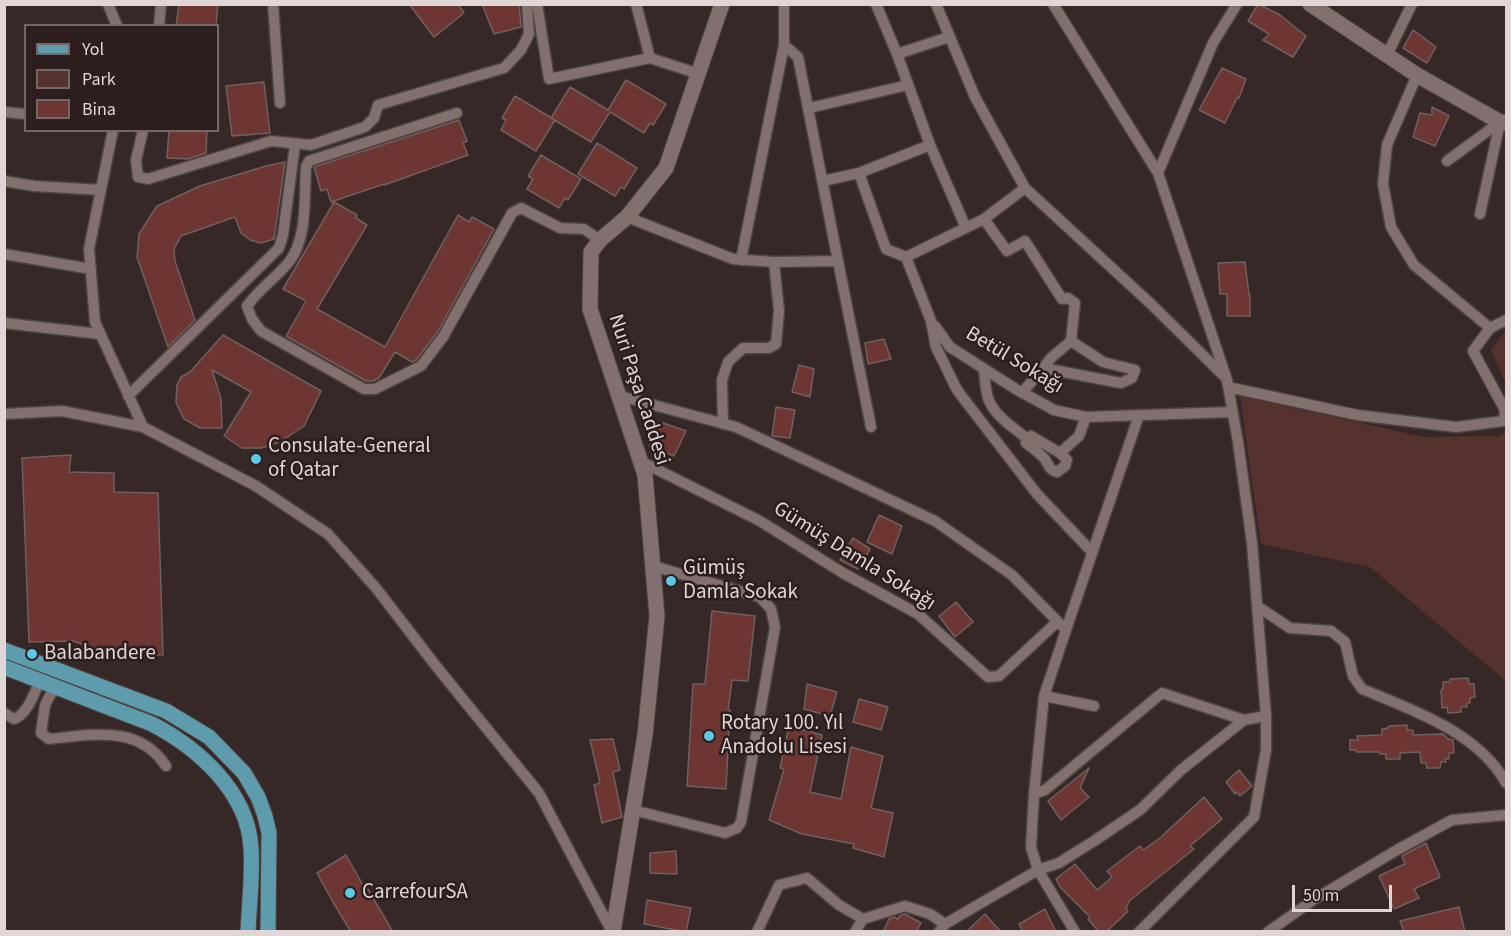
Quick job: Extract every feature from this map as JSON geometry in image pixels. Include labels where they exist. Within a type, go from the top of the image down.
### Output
[{"type":"main road","points":[[4,650],[166,711],[209,737],[244,773],[258,797],[269,832],[268,932]]},
{"type":"main road","points":[[4,667],[122,711],[171,734],[201,758],[225,783],[245,818],[250,842],[248,932]]},
{"type":"street","points":[[108,4],[116,24]]},
{"type":"street","points":[[159,24],[161,4]]},
{"type":"street","points":[[273,4],[280,103]]},
{"type":"street","points":[[143,132],[136,160],[138,177],[148,179],[271,141],[311,145],[365,127],[374,118],[378,105],[504,68],[521,50],[530,34],[527,4]]},
{"type":"street","points":[[537,4],[549,79],[650,58],[699,74]]},
{"type":"street","points":[[636,4],[650,58]]},
{"type":"street","points":[[457,113],[309,161],[306,167],[301,236],[297,252],[287,265],[256,293],[247,306],[252,319],[261,331],[364,389],[375,389],[421,366],[443,337],[512,213],[520,208],[560,228],[584,229],[600,240],[627,217],[666,168],[722,4]]},
{"type":"street","points":[[741,260],[784,45],[783,4]]},
{"type":"street","points":[[876,4],[930,145],[966,228]]},
{"type":"street","points":[[936,4],[975,97],[1025,188],[1151,304],[1228,383],[1357,415],[1455,427],[1504,421],[1505,410],[1473,351],[1490,328],[1506,320]]},
{"type":"street","points":[[1053,4],[1158,173],[1228,383],[1239,442],[1252,543],[1266,716],[1266,750],[1254,817],[1139,932]]},
{"type":"street","points":[[1158,173],[1213,43],[1238,4]]},
{"type":"street","points":[[1310,4],[1417,75],[1503,122]]},
{"type":"street","points":[[1387,55],[1412,4]]},
{"type":"street","points":[[897,54],[949,37]]},
{"type":"street","points":[[784,45],[798,57],[871,427]]},
{"type":"street","points":[[1417,75],[1387,144],[1383,184],[1391,227],[1414,265],[1490,328]]},
{"type":"street","points":[[809,108],[908,85]]},
{"type":"street","points":[[4,112],[24,114]]},
{"type":"street","points":[[1447,161],[1503,122]]},
{"type":"street","points":[[1480,214],[1503,122]]},
{"type":"street","points":[[113,132],[89,249],[95,322],[142,427]]},
{"type":"street","points":[[128,396],[279,248],[283,235],[295,145]]},
{"type":"street","points":[[823,181],[859,173],[930,145]]},
{"type":"street","points":[[859,173],[886,249],[906,257],[931,321],[936,347],[957,390],[1037,495],[1092,552]]},
{"type":"street","points":[[4,181],[34,186],[101,190]]},
{"type":"street","points":[[906,257],[984,219],[1025,188]]},
{"type":"street","points":[[627,217],[733,259],[774,262],[838,261]]},
{"type":"street","points":[[984,219],[1007,251],[1025,241],[1062,299],[1068,298],[1075,303],[1071,341],[1043,368],[1022,393]]},
{"type":"street","name":"Nuri Paşa Caddesi","points":[[600,240],[591,252],[590,309],[645,475],[657,616],[645,735],[612,932]]},
{"type":"street","points":[[4,254],[91,269]]},
{"type":"street","points":[[723,424],[722,380],[728,362],[743,348],[768,348],[776,344],[779,310],[774,262]]},
{"type":"street","name":"Betül Sokağı","points":[[931,321],[950,347],[1022,393],[1054,410],[1086,417],[1232,412]]},
{"type":"street","points":[[4,322],[100,334]]},
{"type":"street","points":[[1043,368],[1122,383],[1132,378],[1135,370],[1103,362],[1071,341]]},
{"type":"street","points":[[984,369],[986,392],[990,403],[1028,440]]},
{"type":"street","points":[[620,396],[736,427],[935,521],[1012,575],[1061,626],[1044,696],[1031,847],[1038,870],[1075,932]]},
{"type":"street","points":[[4,414],[62,411],[142,427],[256,486],[328,534],[376,588],[539,793],[612,932]]},
{"type":"street","name":"Gümüş Damla Sokağı","points":[[640,461],[760,521],[843,573],[918,614],[988,677],[999,676],[1061,626],[1092,552],[1139,415]]},
{"type":"street","points":[[1060,453],[1079,436],[1086,417]]},
{"type":"street","points":[[1031,436],[1060,453],[1067,460],[1065,466],[1057,472],[1053,471],[1049,468],[1047,460],[1026,443],[1028,440],[1031,436]]},
{"type":"street","points":[[633,810],[724,834],[737,828],[741,822],[775,627],[771,609],[760,597],[653,566]]},
{"type":"street","points":[[1257,606],[1290,628],[1331,630],[1346,642],[1353,675],[1362,688],[1455,731],[1484,752],[1506,783]]},
{"type":"street","points":[[4,712],[14,718],[20,717],[47,683]]},
{"type":"street","points":[[47,683],[41,733],[49,740],[106,734],[133,738],[157,753],[166,766]]},
{"type":"street","points":[[1034,794],[1045,790],[1162,693],[1244,720]]},
{"type":"street","points":[[1044,696],[1094,706]]},
{"type":"street","points":[[855,932],[863,919],[905,906],[930,914],[942,928],[1038,870],[1059,863],[1140,810],[1181,770],[1244,720],[1266,716]]},
{"type":"street","points":[[1268,932],[1312,900],[1452,820],[1506,815]]},
{"type":"street","points":[[757,932],[779,885],[807,878],[839,905],[863,919]]},
{"type":"green space","points":[[1506,330],[1506,384],[1491,350]]},
{"type":"green space","points":[[1240,396],[1424,437],[1500,436],[1506,431],[1506,681],[1370,567],[1261,544]]},
{"type":"building","points":[[179,4],[218,4],[216,24],[176,24]]},
{"type":"building","points":[[409,4],[458,4],[464,13],[434,37]]},
{"type":"building","points":[[482,4],[519,4],[521,27],[494,34]]},
{"type":"building","points":[[1258,4],[1280,15],[1306,36],[1293,57],[1263,40],[1269,34],[1248,21]]},
{"type":"building","points":[[1413,30],[1436,47],[1427,63],[1403,48]]},
{"type":"building","points":[[1222,68],[1246,79],[1239,98],[1225,123],[1199,110]]},
{"type":"building","points":[[626,80],[666,104],[653,125],[650,123],[644,133],[610,112],[591,142],[551,118],[570,87],[608,110]]},
{"type":"building","points":[[264,82],[270,133],[232,136],[226,86]]},
{"type":"building","points":[[515,96],[555,120],[536,151],[501,130],[506,120],[502,118]]},
{"type":"building","points":[[1432,107],[1449,116],[1435,146],[1413,137],[1420,113],[1432,115]]},
{"type":"building","points":[[459,120],[467,141],[463,143],[468,155],[331,202],[327,189],[321,191],[314,167]]},
{"type":"building","points":[[169,132],[207,132],[206,153],[188,159],[167,158]]},
{"type":"building","points":[[597,143],[637,168],[624,189],[621,187],[615,196],[578,174]]},
{"type":"building","points":[[541,155],[581,179],[568,200],[565,198],[559,208],[527,189],[533,179],[528,176]]},
{"type":"building","points":[[285,162],[274,239],[261,243],[250,240],[241,233],[235,217],[181,236],[174,249],[175,261],[195,320],[168,347],[137,257],[139,234],[157,206],[200,186]]},
{"type":"building","points":[[334,202],[357,215],[356,218],[367,225],[317,309],[385,347],[458,215],[469,222],[472,217],[494,229],[437,333],[416,360],[412,362],[395,352],[379,378],[373,381],[366,381],[286,336],[306,301],[283,289]]},
{"type":"building","points":[[1245,262],[1250,295],[1250,316],[1227,316],[1227,294],[1220,294],[1218,263]]},
{"type":"building","points":[[223,335],[321,391],[304,426],[280,442],[261,448],[242,448],[224,436],[251,392],[212,370],[221,399],[222,428],[200,428],[184,419],[176,403],[177,385],[181,377],[190,372]]},
{"type":"building","points":[[884,339],[891,359],[868,364],[865,343]]},
{"type":"building","points":[[799,365],[814,369],[810,397],[792,392]]},
{"type":"building","points":[[776,407],[795,410],[790,438],[772,436]]},
{"type":"building","points":[[663,423],[686,431],[674,456],[649,446]]},
{"type":"building","points":[[71,455],[69,472],[114,473],[114,492],[158,493],[163,655],[117,656],[73,641],[29,642],[22,458]]},
{"type":"building","points":[[879,515],[902,526],[892,554],[867,542]]},
{"type":"building","points":[[853,538],[870,549],[858,569],[840,560]]},
{"type":"building","points":[[956,602],[973,622],[955,637],[939,616]]},
{"type":"building","points":[[712,611],[755,616],[748,681],[732,680],[728,710],[730,710],[726,789],[687,786],[693,684],[705,684]]},
{"type":"building","points":[[1468,678],[1469,684],[1474,684],[1475,697],[1470,698],[1467,707],[1461,707],[1461,712],[1448,713],[1447,707],[1442,708],[1443,682],[1450,682],[1450,679]]},
{"type":"building","points":[[807,684],[837,692],[830,716],[804,709]]},
{"type":"building","points":[[859,699],[888,707],[881,730],[853,722]]},
{"type":"building","points":[[1407,725],[1407,730],[1413,730],[1413,735],[1443,734],[1453,740],[1454,753],[1449,753],[1449,759],[1441,762],[1440,768],[1427,768],[1426,763],[1421,763],[1420,752],[1400,753],[1400,759],[1386,759],[1386,754],[1380,754],[1380,752],[1350,750],[1350,740],[1358,740],[1357,736],[1382,735],[1382,729],[1389,726]]},
{"type":"building","points":[[789,726],[822,735],[810,792],[841,799],[851,747],[883,756],[871,808],[893,813],[884,857],[853,848],[854,844],[802,834],[769,820],[784,769],[780,768]]},
{"type":"building","points":[[613,739],[620,770],[613,772],[622,817],[602,823],[594,785],[600,783],[590,740]]},
{"type":"building","points":[[1089,768],[1080,788],[1089,797],[1061,820],[1048,801]]},
{"type":"building","points":[[1239,770],[1252,786],[1240,796],[1237,792],[1235,794],[1226,782]]},
{"type":"building","points":[[1204,797],[1222,819],[1190,846],[1194,849],[1129,901],[1126,909],[1128,911],[1106,932],[1099,932],[1088,919],[1090,917],[1060,887],[1056,879],[1075,864],[1097,890],[1112,877],[1107,871],[1140,846],[1143,850],[1160,838]]},
{"type":"building","points":[[1426,843],[1440,877],[1414,889],[1419,898],[1394,909],[1379,876],[1405,864],[1402,856]]},
{"type":"building","points":[[676,851],[677,874],[650,873],[650,853]]},
{"type":"building","name":"CarrefourSA","points":[[346,855],[393,932],[351,932],[317,873]]},
{"type":"building","points":[[647,900],[691,908],[686,932],[644,924]]},
{"type":"building","points":[[1459,907],[1465,932],[1404,932],[1400,921]]},
{"type":"building","points":[[1045,909],[1056,932],[1023,932],[1019,924]]},
{"type":"building","points":[[905,914],[921,923],[916,932],[883,932],[889,919],[894,917],[898,919]]},
{"type":"building","points":[[985,914],[1001,932],[966,932]]},
{"type":"place","name":"Consulate-General of Qatar","points":[[256,459]]},
{"type":"place","name":"Gümüş Damla Sokak","points":[[671,581]]},
{"type":"place","name":"Balabandere","points":[[32,654]]},
{"type":"place","name":"Rotary 100. Yıl Anadolu Lisesi","points":[[709,736]]},
{"type":"place","name":"CarrefourSA","points":[[350,893]]}]
